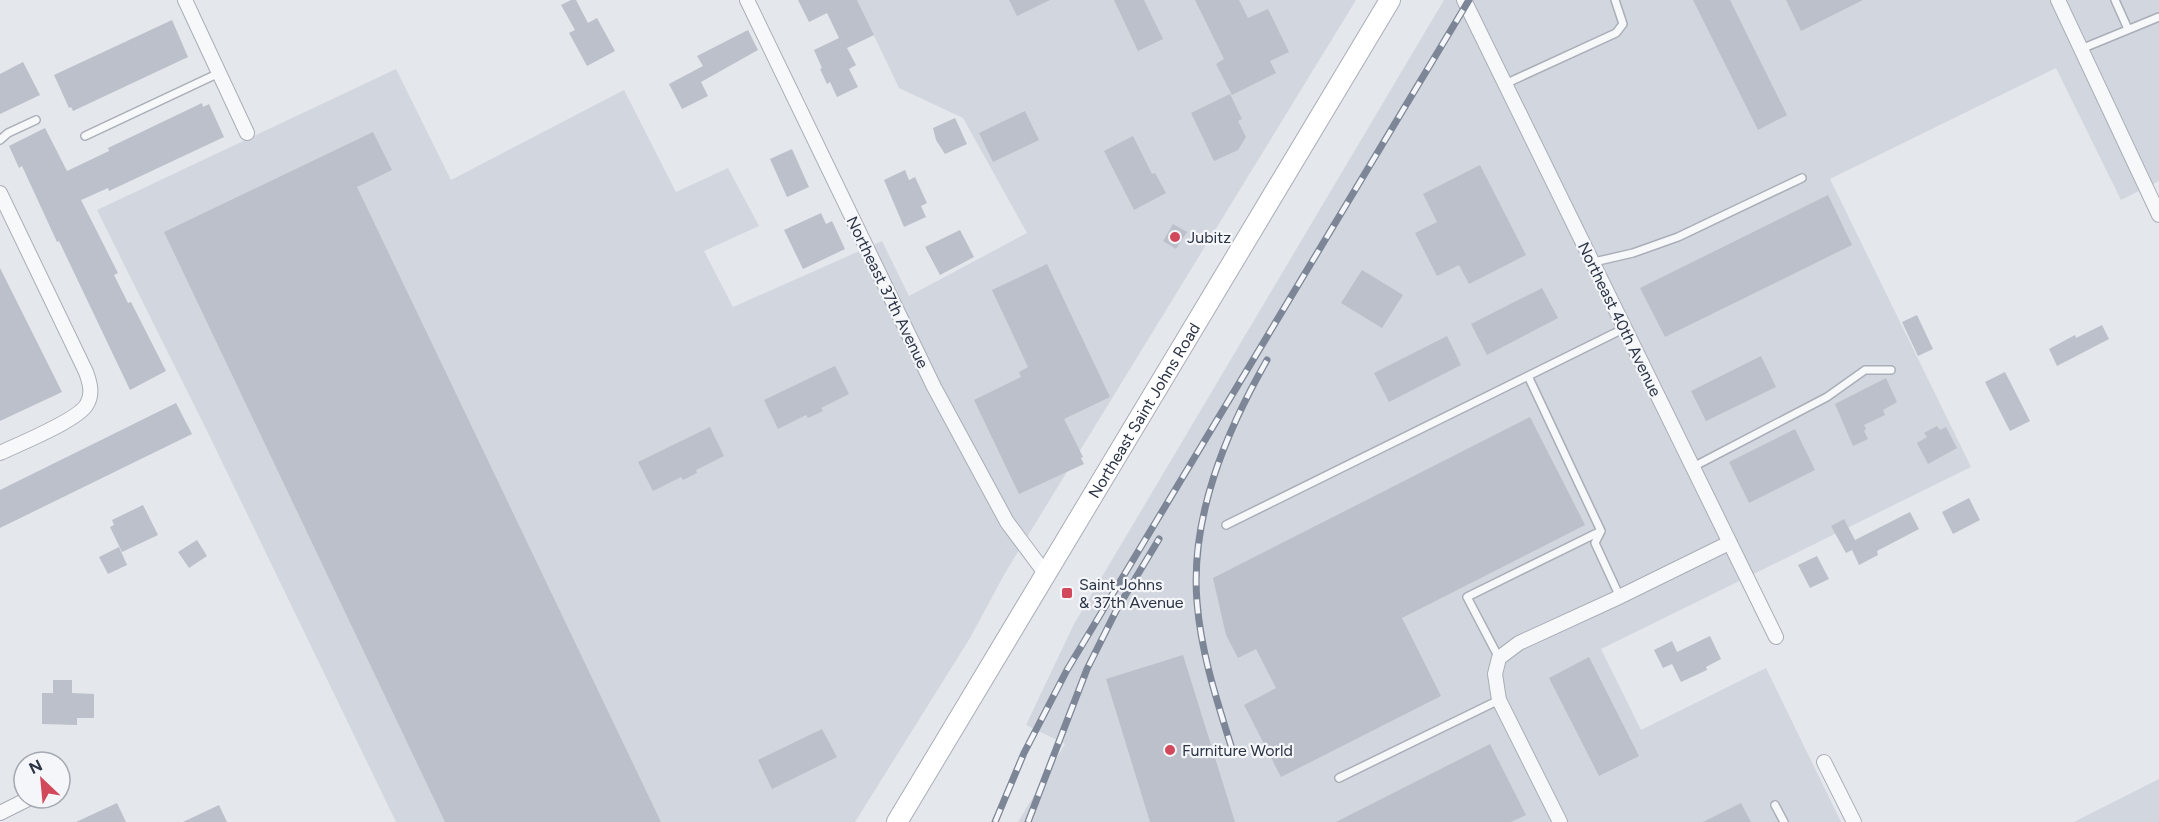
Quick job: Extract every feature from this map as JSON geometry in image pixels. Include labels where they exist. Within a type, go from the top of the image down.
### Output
[{"type":"main road","name":"Northeast Saint Johns Road","points":[[897,822],[1390,0]]},
{"type":"street","points":[[185,0],[247,133]]},
{"type":"street","name":"Northeast 37th Avenue","points":[[747,0],[934,387],[1007,522],[1045,573]]},
{"type":"street","name":"Northeast 40th Avenue","points":[[1464,0],[1776,637]]},
{"type":"street","points":[[2058,0],[2159,215]]},
{"type":"street","points":[[0,193],[86,372],[91,391],[88,403],[79,415],[0,453]]},
{"type":"street","points":[[1560,822],[1499,700],[1495,674],[1499,658],[1519,643],[1620,597],[1729,543]]},
{"type":"street","points":[[1824,762],[1854,822]]},
{"type":"lane","points":[[1506,84],[1616,33],[1623,24],[1615,0]]},
{"type":"lane","points":[[2115,0],[2128,29]]},
{"type":"lane","points":[[2081,48],[2159,17]]},
{"type":"lane","points":[[85,136],[219,73]]},
{"type":"lane","points":[[0,140],[8,133],[36,120]]},
{"type":"lane","points":[[1594,262],[1633,253],[1678,237],[1802,178]]},
{"type":"lane","points":[[1226,525],[1625,328]]},
{"type":"lane","points":[[1693,467],[1827,397],[1865,370],[1891,370]]},
{"type":"lane","points":[[1528,376],[1600,531],[1595,543],[1620,597]]},
{"type":"lane","points":[[1499,658],[1467,597],[1600,531]]},
{"type":"lane","points":[[1339,778],[1499,700]]},
{"type":"lane","points":[[1775,804],[1784,822]]},
{"type":"shaded area","points":[[857,0],[1356,0],[1005,573],[970,638],[855,822],[396,822],[208,433],[97,210],[396,69],[451,180],[624,90],[676,192],[728,168],[759,226],[704,251],[733,307],[882,241],[909,296],[1027,233],[963,118],[899,88]]},
{"type":"shaded area","points":[[1444,0],[2159,0],[2159,181],[2121,200],[2056,68],[1830,179],[1971,467],[1601,649],[1641,730],[1766,668],[1841,822],[1018,822],[1065,744],[1026,725],[1074,624]]},
{"type":"shaded area","points":[[2159,779],[2159,822],[2074,822]]},
{"type":"building","points":[[576,0],[588,23],[597,18],[615,51],[587,66],[569,33],[575,30],[561,5]]},
{"type":"building","points":[[798,0],[857,0],[874,35],[847,48],[856,65],[849,69],[858,87],[837,97],[830,82],[827,84],[814,50],[839,38],[827,13],[809,22]]},
{"type":"building","points":[[1009,0],[1050,0],[1017,16]]},
{"type":"building","points":[[1114,0],[1144,0],[1163,39],[1138,51]]},
{"type":"building","points":[[1195,0],[1239,0],[1248,18],[1268,9],[1289,52],[1270,61],[1276,73],[1232,95],[1216,64],[1224,59]]},
{"type":"building","points":[[1693,0],[1730,0],[1787,115],[1758,130]]},
{"type":"building","points":[[1786,0],[1863,0],[1801,31]]},
{"type":"building","points":[[172,20],[188,57],[73,111],[71,107],[69,108],[54,75]]},
{"type":"building","points":[[748,30],[758,50],[701,82],[708,96],[682,109],[669,84],[703,66],[697,56]]},
{"type":"building","points":[[23,62],[40,95],[0,114],[0,74]]},
{"type":"building","points":[[1230,94],[1242,119],[1238,121],[1246,137],[1238,150],[1214,161],[1191,113]]},
{"type":"building","points":[[202,103],[203,107],[209,104],[224,137],[109,191],[108,188],[81,200],[118,273],[114,275],[128,303],[131,302],[166,371],[130,390],[22,166],[19,168],[9,146],[45,128],[67,171],[109,151],[108,148]]},
{"type":"building","points":[[1025,111],[1039,140],[993,162],[979,133]]},
{"type":"building","points":[[955,118],[967,144],[945,154],[936,140],[933,128]]},
{"type":"building","points":[[373,132],[392,170],[357,187],[661,822],[445,822],[164,232]]},
{"type":"building","points":[[1133,136],[1152,174],[1155,173],[1166,193],[1134,210],[1104,151]]},
{"type":"building","points":[[792,149],[809,187],[787,197],[770,159]]},
{"type":"building","points":[[1480,165],[1526,255],[1469,284],[1459,265],[1437,276],[1415,233],[1437,222],[1423,194]]},
{"type":"building","points":[[905,170],[909,180],[915,177],[927,203],[921,206],[926,217],[904,227],[884,180]]},
{"type":"building","points":[[1828,195],[1852,245],[1665,337],[1640,288]]},
{"type":"building","points":[[821,213],[826,224],[832,221],[845,249],[803,269],[784,230]]},
{"type":"building","name":"Jubitz","points":[[1173,224],[1187,232],[1176,249],[1163,241]]},
{"type":"building","points":[[960,230],[974,257],[940,275],[925,247]]},
{"type":"building","points":[[1047,264],[1110,397],[1064,419],[1083,457],[1081,458],[1084,464],[1019,494],[974,400],[1021,377],[1019,372],[1028,367],[992,290]]},
{"type":"building","points":[[0,268],[62,392],[0,421]]},
{"type":"building","points":[[1362,270],[1403,295],[1382,328],[1341,303]]},
{"type":"building","points":[[1542,288],[1558,318],[1487,355],[1471,324]]},
{"type":"building","points":[[1917,315],[1933,349],[1918,356],[1902,322]]},
{"type":"building","points":[[2102,325],[2109,339],[2057,366],[2049,349],[2075,335],[2076,338]]},
{"type":"building","points":[[1447,336],[1461,365],[1389,402],[1374,373]]},
{"type":"building","points":[[1761,356],[1776,387],[1706,421],[1691,391]]},
{"type":"building","points":[[835,366],[849,394],[821,408],[823,411],[808,418],[806,415],[778,429],[764,400]]},
{"type":"building","points":[[2005,372],[2030,421],[2010,431],[1985,382]]},
{"type":"building","points":[[1886,378],[1897,402],[1883,410],[1885,415],[1864,425],[1868,439],[1853,446],[1835,404]]},
{"type":"building","points":[[176,403],[192,434],[0,528],[0,490]]},
{"type":"building","points":[[1530,417],[1585,525],[1402,618],[1441,696],[1281,777],[1244,705],[1276,688],[1256,649],[1238,658],[1226,635],[1213,578]]},
{"type":"building","points":[[1937,426],[1940,430],[1946,427],[1957,448],[1928,464],[1917,443],[1927,437],[1924,433]]},
{"type":"building","points":[[710,427],[724,456],[696,470],[697,473],[683,480],[681,477],[653,491],[638,462]]},
{"type":"building","points":[[1795,429],[1815,470],[1749,503],[1729,462]]},
{"type":"building","points":[[1969,498],[1980,520],[1953,534],[1942,512]]},
{"type":"building","points":[[143,505],[158,535],[122,552],[110,527],[114,525],[112,520]]},
{"type":"building","points":[[1910,512],[1919,529],[1877,551],[1878,555],[1859,565],[1852,550],[1846,553],[1831,526],[1844,519],[1855,540]]},
{"type":"building","points":[[197,540],[207,556],[189,568],[178,552]]},
{"type":"building","points":[[119,547],[127,565],[108,574],[99,557]]},
{"type":"building","points":[[1817,556],[1829,579],[1810,588],[1798,565]]},
{"type":"building","points":[[1710,636],[1721,659],[1706,667],[1707,670],[1681,682],[1672,664],[1663,668],[1654,650],[1672,641],[1677,652]]},
{"type":"building","name":"Furniture World","points":[[1183,655],[1235,822],[1150,822],[1106,679]]},
{"type":"building","points":[[1589,657],[1639,756],[1599,776],[1549,678]]},
{"type":"building","points":[[53,680],[72,680],[72,693],[94,694],[94,718],[77,718],[77,725],[42,724],[42,693],[53,693]]},
{"type":"building","points":[[822,729],[837,757],[772,789],[758,760]]},
{"type":"building","points":[[1490,744],[1526,815],[1511,822],[1336,822]]},
{"type":"building","points":[[117,803],[126,822],[76,822]]},
{"type":"building","points":[[1741,803],[1751,822],[1703,822]]},
{"type":"building","points":[[219,805],[227,822],[183,822]]},
{"type":"railway","points":[[995,822],[1024,753],[1067,670],[1469,0]]},
{"type":"railway","points":[[1232,749],[1210,677],[1202,640],[1196,570],[1199,538],[1214,476],[1238,416],[1267,360]]},
{"type":"railway","points":[[1028,822],[1087,669],[1117,609],[1159,539]]},
{"type":"place","name":"Jubitz","points":[[1175,237]]},
{"type":"place","name":"Saint Johns & 37th Avenue","points":[[1067,593]]},
{"type":"place","name":"Furniture World","points":[[1170,750]]}]
